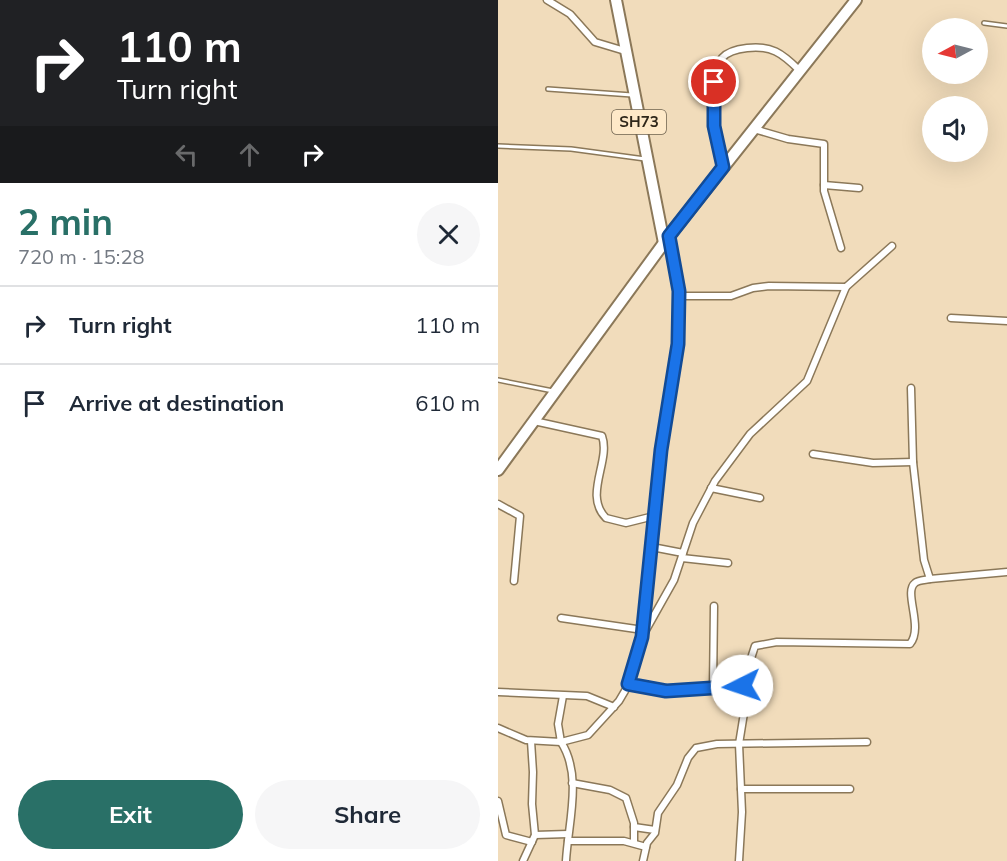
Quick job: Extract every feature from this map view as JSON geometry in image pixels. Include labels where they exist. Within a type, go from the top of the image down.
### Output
[{"type":"main road","name":"SH73","points":[[616,0],[647,159],[666,240]]},
{"type":"main road","points":[[498,470],[666,240],[856,0]]},
{"type":"street","points":[[546,0],[570,14],[595,42],[625,51]]},
{"type":"street","points":[[723,167],[714,126],[713,104],[715,75],[720,59],[737,50],[769,47],[787,58],[799,70]]},
{"type":"street","points":[[753,129],[788,139],[824,144],[824,185],[841,248]]},
{"type":"street","points":[[824,185],[859,188]]},
{"type":"street","points":[[498,728],[531,741],[561,742],[588,735],[614,707],[628,684],[642,633],[661,450],[678,344],[679,296],[666,240]]},
{"type":"street","points":[[642,633],[665,598],[695,517],[711,489],[750,434],[807,381],[846,287],[853,278],[892,246]]},
{"type":"street","points":[[679,296],[731,296],[760,287],[846,287]]},
{"type":"street","points":[[951,318],[1007,321]]},
{"type":"street","points":[[911,388],[913,462],[924,560],[930,579]]},
{"type":"street","points":[[534,421],[602,436],[597,487],[598,507],[606,518],[626,523],[654,516]]},
{"type":"street","points":[[813,454],[873,464],[913,462]]},
{"type":"street","points":[[711,489],[760,498]]},
{"type":"street","points":[[498,504],[520,516],[514,581]]},
{"type":"street","points":[[652,547],[682,556],[728,563]]},
{"type":"street","points":[[739,861],[741,789],[739,744],[744,713],[742,686],[752,651],[761,644],[910,644],[917,630],[912,610],[913,586],[917,582],[1007,572]]},
{"type":"street","points":[[713,688],[714,606]]},
{"type":"street","points":[[561,618],[642,633]]},
{"type":"street","points":[[628,684],[659,691],[742,686]]},
{"type":"street","points":[[498,692],[594,697],[614,707]]},
{"type":"street","points":[[563,696],[558,723],[561,742],[572,766],[566,861]]},
{"type":"street","points":[[523,861],[534,838],[531,741]]},
{"type":"street","points":[[643,861],[646,847],[655,830],[658,813],[676,785],[692,751],[701,746],[867,742]]},
{"type":"street","points":[[572,783],[610,790],[623,796],[627,801],[634,827],[634,842]]},
{"type":"street","points":[[741,789],[850,789]]},
{"type":"street","points":[[498,801],[506,835],[634,842],[646,847]]},
{"type":"street","points":[[634,827],[655,830]]},
{"type":"lane","points":[[988,24],[1007,26]]},
{"type":"lane","points":[[548,89],[634,95]]},
{"type":"lane","points":[[498,146],[571,149],[647,159]]},
{"type":"lane","points":[[498,380],[555,392]]},
{"type":"route","points":[[714,82],[714,126],[723,167],[669,236],[679,291],[678,344],[661,450],[642,637],[628,684],[666,691],[742,686]]}]
